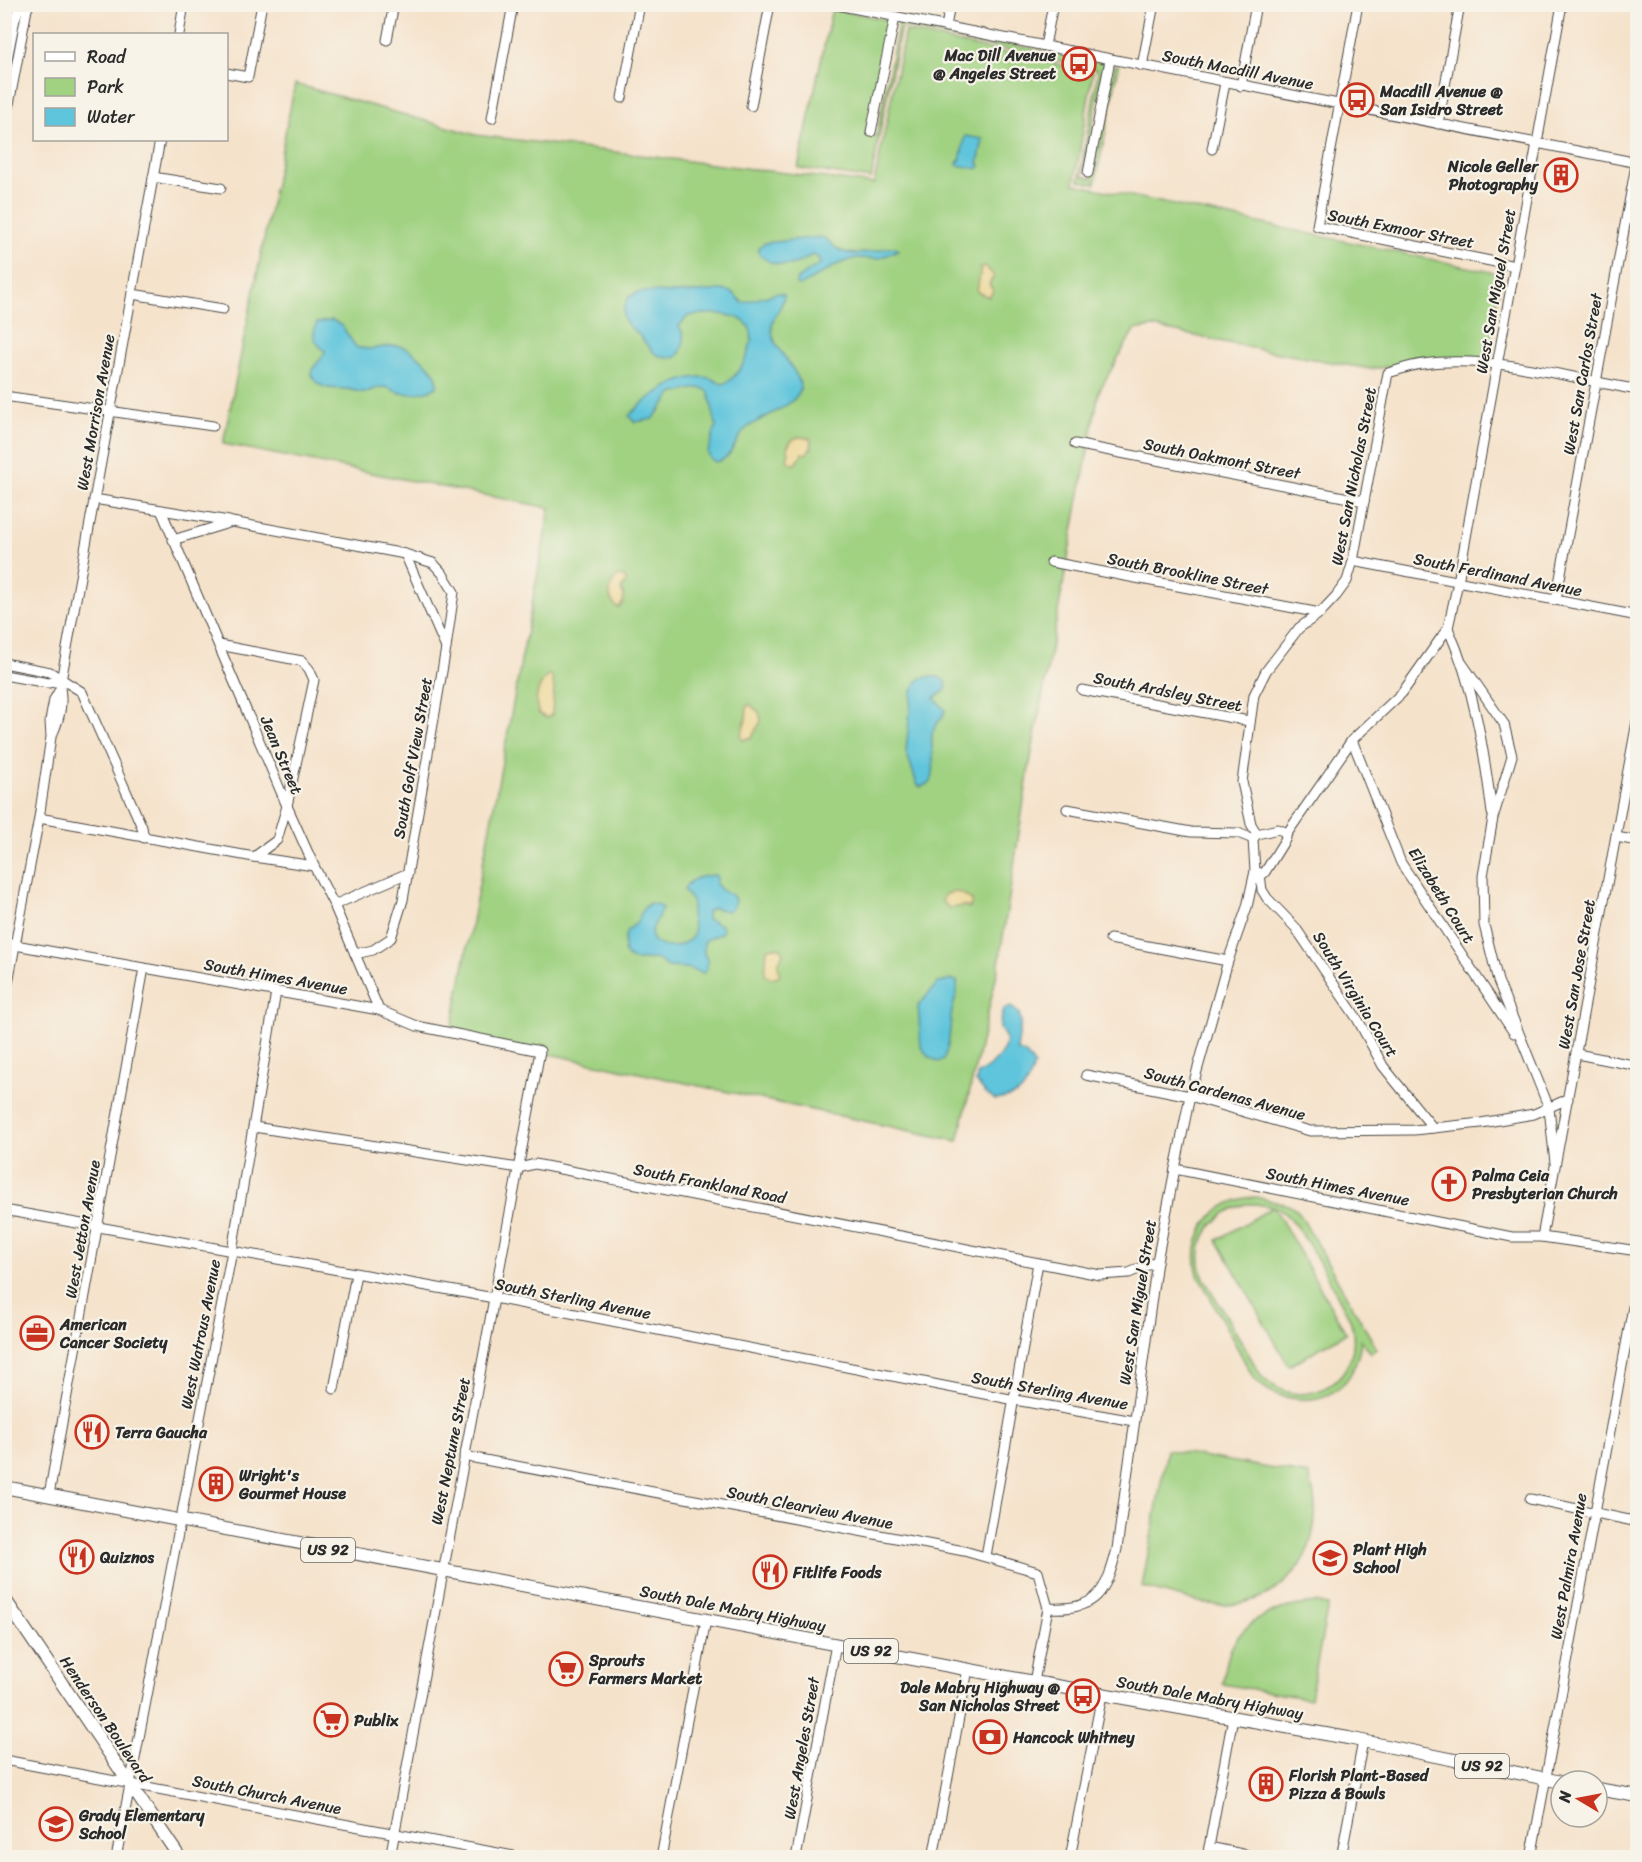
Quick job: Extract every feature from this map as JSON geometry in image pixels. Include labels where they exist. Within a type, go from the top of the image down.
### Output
[{"type":"main road","name":"South Dale Mabry Highway","points":[[4,1487],[1102,1695],[1364,1741],[1549,1780]]},
{"type":"main road","name":"Henderson Boulevard","points":[[4,1598],[180,1857]]},
{"type":"main road","points":[[1609,1791],[1638,1796]]},
{"type":"street","points":[[4,75],[20,4]]},
{"type":"street","points":[[4,131],[30,4]]},
{"type":"street","points":[[179,33],[184,4]]},
{"type":"street","points":[[228,73],[248,77],[262,4]]},
{"type":"street","points":[[387,40],[394,4]]},
{"type":"street","points":[[492,118],[513,4]]},
{"type":"street","points":[[622,98],[640,4]]},
{"type":"street","points":[[751,106],[770,4]]},
{"type":"street","name":"South Macdill Avenue","points":[[832,4],[1225,83],[1637,160]]},
{"type":"street","points":[[946,27],[950,4]]},
{"type":"street","points":[[1045,46],[1053,4]]},
{"type":"street","points":[[1142,66],[1154,4]]},
{"type":"street","points":[[1241,86],[1256,4]]},
{"type":"street","points":[[1341,105],[1358,4]]},
{"type":"street","points":[[1438,124],[1460,4]]},
{"type":"street","name":"West San Miguel Street","points":[[1448,628],[1562,4]]},
{"type":"street","points":[[871,132],[895,17]]},
{"type":"street","points":[[1088,173],[1110,60]]},
{"type":"street","points":[[1212,149],[1225,83]]},
{"type":"street","name":"South Exmoor Street","points":[[1341,105],[1317,226],[1515,266]]},
{"type":"street","name":"West Morrison Avenue","points":[[4,1004],[39,818],[51,736],[50,721],[54,700],[61,685],[160,141]]},
{"type":"street","name":"West San Carlos Street","points":[[1556,600],[1637,160]]},
{"type":"street","points":[[153,177],[221,188]]},
{"type":"street","points":[[132,294],[223,309]]},
{"type":"street","name":"West San Nicholas Street","points":[[1258,873],[1255,836],[1242,782],[1254,695],[1266,672],[1299,628],[1320,613],[1347,582],[1353,561],[1388,373],[1422,364],[1457,362],[1497,364]]},
{"type":"street","points":[[1497,364],[1638,390]]},
{"type":"street","points":[[4,396],[213,426]]},
{"type":"street","name":"South Oakmont Street","points":[[1074,444],[1364,501]]},
{"type":"street","name":"South Golf View Street","points":[[94,499],[405,554],[433,563],[454,592],[403,900],[391,938],[374,950],[355,954]]},
{"type":"street","name":"Jean Street","points":[[161,510],[287,806],[334,905],[379,1010]]},
{"type":"street","name":"South Golf View Street","points":[[173,540],[232,522]]},
{"type":"street","points":[[405,554],[446,648]]},
{"type":"street","name":"South Ferdinand Avenue","points":[[1353,561],[1638,616]]},
{"type":"street","name":"South Brookline Street","points":[[1051,562],[1320,613]]},
{"type":"street","points":[[1448,628],[1462,663],[1479,722],[1493,818]]},
{"type":"street","points":[[1110,939],[1228,961],[1258,873],[1265,872],[1286,835],[1352,740],[1402,693],[1448,628]]},
{"type":"street","points":[[219,645],[302,662],[309,669],[314,680],[287,806],[277,840],[254,857]]},
{"type":"street","points":[[4,663],[50,672],[61,685]]},
{"type":"street","points":[[1462,663],[1504,724],[1512,756],[1493,818],[1483,876],[1484,925],[1499,984],[1549,1108],[1555,1163]]},
{"type":"street","points":[[4,675],[74,686],[82,692],[142,827],[144,838]]},
{"type":"street","name":"South Ardsley Street","points":[[1082,690],[1249,721]]},
{"type":"street","name":"West San Jose Street","points":[[1542,1237],[1638,716]]},
{"type":"street","name":"Elizabeth Court","points":[[1352,740],[1401,863],[1526,1051]]},
{"type":"street","points":[[1067,809],[1191,832],[1238,833],[1255,836],[1278,829],[1286,835]]},
{"type":"street","points":[[39,818],[314,866]]},
{"type":"street","points":[[1616,837],[1638,841]]},
{"type":"street","points":[[334,905],[408,873]]},
{"type":"street","name":"South Virginia Court","points":[[1258,873],[1262,890],[1267,898],[1301,935],[1358,1020],[1383,1066],[1433,1128]]},
{"type":"street","name":"South Himes Avenue","points":[[4,944],[379,1010],[417,1026],[540,1051]]},
{"type":"street","name":"West San Miguel Street","points":[[1048,1608],[1065,1609],[1087,1604],[1101,1592],[1110,1576],[1117,1549],[1157,1261],[1190,1096],[1228,961]]},
{"type":"street","name":"West Jetton Avenue","points":[[49,1495],[144,968]]},
{"type":"street","points":[[1490,995],[1499,984]]},
{"type":"street","name":"West Watrous Avenue","points":[[116,1857],[232,1251],[276,992]]},
{"type":"street","name":"West Neptune Street","points":[[390,1857],[540,1051]]},
{"type":"street","points":[[1576,1054],[1638,1066]]},
{"type":"street","name":"South Cardenas Avenue","points":[[1086,1075],[1190,1096],[1310,1131],[1433,1128],[1534,1114],[1568,1099]]},
{"type":"street","name":"South Frankland Road","points":[[254,1127],[519,1168],[535,1164],[1100,1275],[1129,1273],[1157,1261]]},
{"type":"street","name":"South Himes Avenue","points":[[1175,1169],[1512,1237],[1542,1237],[1638,1251]]},
{"type":"street","name":"South Sterling Avenue","points":[[4,1210],[495,1298],[1015,1400],[1134,1421]]},
{"type":"street","points":[[986,1556],[1038,1263]]},
{"type":"street","points":[[334,1389],[356,1274]]},
{"type":"street","name":"West Palmira Avenue","points":[[1531,1857],[1638,1280]]},
{"type":"street","name":"South Clearview Avenue","points":[[464,1456],[986,1556],[1038,1572],[1048,1608],[1034,1682]]},
{"type":"street","points":[[1530,1499],[1638,1522]]},
{"type":"street","points":[[661,1857],[706,1620]]},
{"type":"street","name":"West Angeles Street","points":[[796,1857],[836,1644]]},
{"type":"street","points":[[933,1857],[968,1669]]},
{"type":"street","points":[[1070,1857],[1102,1695]]},
{"type":"street","points":[[1233,1717],[1208,1852],[1262,1857]]},
{"type":"street","points":[[1341,1857],[1364,1741]]},
{"type":"street","name":"South Church Avenue","points":[[4,1760],[524,1857]]},
{"type":"street","points":[[1633,1857],[1638,1832]]},
{"type":"green space","points":[[832,9],[889,20],[866,135],[876,137],[899,22],[1105,63],[1082,176],[1092,178],[1115,65],[1119,66],[1095,184],[1079,181],[1098,73],[1096,69],[904,27],[900,30],[871,179],[798,168]]},
{"type":"green space","points":[[905,31],[1093,72],[1074,184],[1501,274],[1489,354],[1480,363],[1449,360],[1370,369],[1262,350],[1153,327],[1134,330],[1099,391],[1029,768],[998,969],[958,1141],[451,1033],[550,508],[223,444],[295,84],[476,135],[874,184]]},
{"type":"green space","points":[[1256,1197],[1288,1205],[1298,1211],[1377,1349],[1370,1353],[1361,1340],[1359,1353],[1350,1376],[1343,1385],[1324,1396],[1312,1399],[1285,1397],[1268,1390],[1258,1382],[1253,1377],[1198,1275],[1196,1260],[1200,1233],[1216,1212],[1241,1199]],"holes":[[[1246,1204],[1273,1207],[1217,1240],[1289,1366],[1346,1333],[1274,1207],[1284,1213],[1305,1239],[1350,1319],[1353,1340],[1350,1358],[1342,1373],[1330,1385],[1314,1392],[1297,1394],[1279,1389],[1262,1377],[1202,1273],[1200,1249],[1209,1229],[1216,1221],[1235,1208]]]},
{"type":"green space","points":[[1167,1450],[1309,1475],[1314,1500],[1314,1524],[1309,1546],[1299,1566],[1285,1582],[1267,1595],[1244,1602],[1219,1605],[1142,1587]]},
{"type":"green space","points":[[1316,1603],[1328,1605],[1310,1699],[1222,1684],[1230,1651],[1245,1629],[1277,1610]]},
{"type":"sand","points":[[985,266],[994,276],[989,284],[993,291],[989,297],[977,292],[981,267]]},
{"type":"sand","points":[[798,437],[810,438],[812,447],[806,454],[802,453],[796,464],[793,464],[787,460],[789,452],[787,447],[792,440]]},
{"type":"sand","points":[[618,576],[625,577],[626,582],[621,589],[624,596],[623,603],[618,608],[610,596],[610,588]]},
{"type":"sand","points":[[548,675],[552,676],[554,689],[552,714],[547,718],[539,714],[536,698],[541,684]]},
{"type":"sand","points":[[749,704],[759,712],[761,721],[752,737],[743,740],[741,736]]},
{"type":"sand","points":[[953,892],[961,893],[972,900],[970,908],[964,906],[949,908],[942,901],[944,895]]},
{"type":"sand","points":[[781,948],[783,953],[778,965],[780,974],[772,978],[766,976],[765,972],[767,949]]},
{"type":"water","points":[[965,136],[983,139],[979,169],[957,165],[960,161]]},
{"type":"water","points":[[820,237],[845,253],[859,254],[895,247],[898,250],[878,259],[856,258],[838,264],[800,286],[796,285],[797,279],[820,264],[818,257],[812,255],[799,263],[785,265],[769,261],[758,252],[759,247],[765,243]]},
{"type":"water","points":[[721,290],[732,292],[743,303],[777,293],[784,294],[773,320],[772,333],[775,342],[798,379],[800,390],[792,401],[748,427],[726,457],[715,462],[709,457],[708,452],[716,426],[709,393],[705,389],[697,388],[672,394],[653,419],[635,422],[629,416],[655,394],[676,383],[699,377],[709,378],[722,384],[728,381],[745,361],[751,344],[750,329],[739,319],[722,314],[688,316],[679,326],[684,341],[682,348],[678,356],[670,358],[653,352],[628,325],[623,313],[629,297],[634,294]]},
{"type":"water","points":[[332,320],[342,326],[356,347],[367,349],[398,346],[414,353],[435,373],[437,387],[419,393],[405,394],[386,387],[361,392],[327,388],[319,384],[311,375],[325,351],[316,342],[314,332],[317,323]]},
{"type":"water","points":[[939,677],[945,681],[947,686],[945,691],[934,698],[945,710],[932,734],[933,776],[931,782],[921,787],[917,784],[906,751],[912,692],[916,682],[922,678]]},
{"type":"water","points":[[715,875],[716,884],[723,891],[732,895],[735,902],[728,911],[713,908],[707,911],[707,919],[721,925],[723,931],[704,942],[704,953],[708,962],[706,971],[703,973],[686,968],[668,967],[656,959],[634,960],[627,956],[624,945],[626,933],[650,903],[662,908],[651,932],[653,941],[663,946],[673,947],[690,939],[694,933],[691,915],[693,903],[684,889],[697,878]]},
{"type":"water","points":[[957,981],[957,992],[947,1048],[943,1060],[938,1062],[929,1057],[921,1047],[918,1006],[938,983]]},
{"type":"water","points":[[1011,1007],[1019,1013],[1021,1022],[1017,1050],[1027,1055],[1034,1065],[1029,1080],[1022,1090],[1011,1097],[995,1100],[976,1082],[978,1073],[993,1063],[1004,1048],[1005,1037],[1000,1024],[1004,1009]]},
{"type":"place","name":"Mac Dill Avenue @ Angeles Street","points":[[1079,64]]},
{"type":"place","name":"Macdill Avenue @ San Isidro Street","points":[[1357,100]]},
{"type":"place","name":"Nicole Geller Photography","points":[[1561,175]]},
{"type":"place","name":"Palma Ceia Presbyterian Church","points":[[1449,1184]]},
{"type":"place","name":"American Cancer Society","points":[[37,1333]]},
{"type":"place","name":"Terra Gaucha","points":[[92,1432]]},
{"type":"place","name":"Wright's Gourmet House","points":[[216,1484]]},
{"type":"place","name":"Quiznos","points":[[77,1557]]},
{"type":"place","name":"Plant High School","points":[[1330,1558]]},
{"type":"place","name":"Fitlife Foods","points":[[770,1572]]},
{"type":"place","name":"Sprouts Farmers Market","points":[[566,1669]]},
{"type":"place","name":"Dale Mabry Highway @ San Nicholas Street","points":[[1083,1696]]},
{"type":"place","name":"Publix","points":[[331,1720]]},
{"type":"place","name":"Hancock Whitney","points":[[990,1737]]},
{"type":"place","name":"Florish Plant-Based Pizza & Bowls","points":[[1266,1784]]},
{"type":"place","name":"Grady Elementary School","points":[[56,1824]]}]
